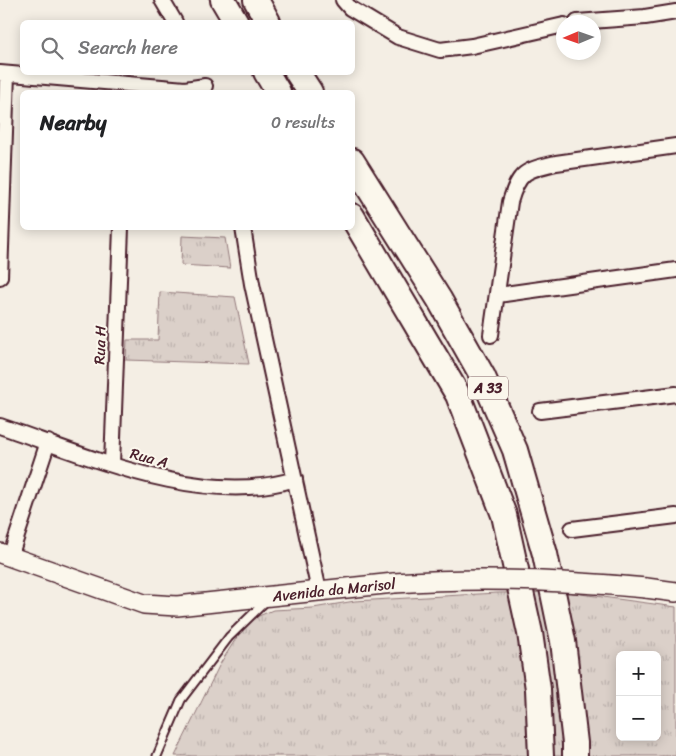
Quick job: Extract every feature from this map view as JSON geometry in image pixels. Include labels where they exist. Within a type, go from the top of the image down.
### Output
[{"type":"highway","points":[[223,0],[235,20]]},
{"type":"highway","points":[[256,0],[267,20]]},
{"type":"highway","points":[[268,75],[277,90]]},
{"type":"highway","points":[[299,75],[309,90]]},
{"type":"highway","name":"A 33","points":[[355,166],[439,299],[483,377],[516,450],[545,554],[563,641],[575,743],[574,756]]},
{"type":"highway","name":"A 33","points":[[355,221],[458,395],[504,514],[530,632],[538,690],[540,756]]},
{"type":"street","points":[[162,0],[174,20]]},
{"type":"street","points":[[343,0],[350,8],[398,37],[440,50],[472,46],[556,27]]},
{"type":"street","points":[[601,20],[645,17],[676,12]]},
{"type":"street","points":[[0,277],[4,73],[20,75]]},
{"type":"street","points":[[20,75],[125,88],[206,89],[200,75]]},
{"type":"street","points":[[492,335],[510,202],[515,184],[524,173],[538,167],[556,163],[676,146]]},
{"type":"street","name":"Rua H","points":[[112,464],[120,230]]},
{"type":"street","points":[[243,230],[252,284],[319,591]]},
{"type":"street","points":[[498,295],[676,270]]},
{"type":"street","points":[[540,410],[676,394]]},
{"type":"street","name":"Rua A","points":[[0,426],[130,470],[183,483],[219,488],[276,485],[295,479]]},
{"type":"street","points":[[5,555],[48,442]]},
{"type":"street","points":[[572,530],[676,516]]},
{"type":"street","name":"Avenida da Marisol","points":[[5,555],[144,604],[177,606],[436,580],[510,579],[590,583],[676,592]]},
{"type":"lane","points":[[158,756],[180,700],[229,637],[271,596]]},
{"type":"green space","points":[[182,236],[225,238],[230,268],[181,265]]},
{"type":"green space","points":[[160,292],[235,297],[249,364],[126,360],[127,340],[158,340]]},
{"type":"green space","points":[[566,592],[676,607],[676,756],[175,756],[220,664],[247,621],[273,610],[313,608],[355,601],[497,593]]}]
